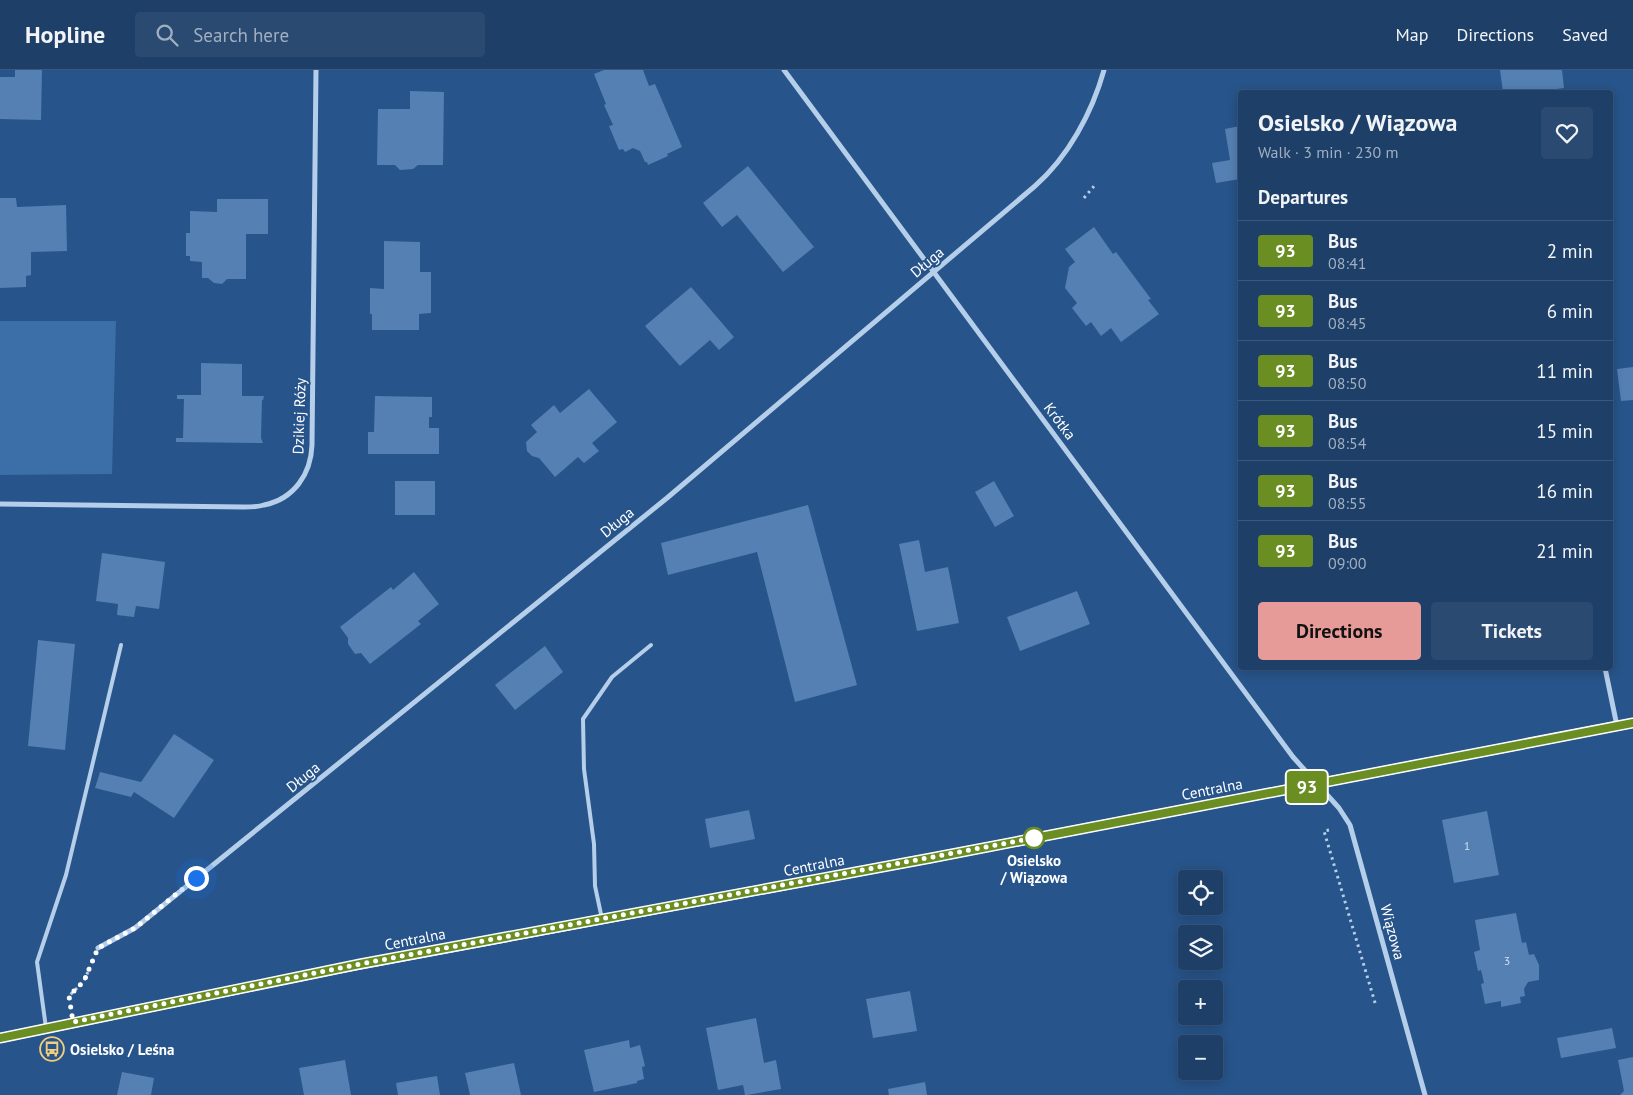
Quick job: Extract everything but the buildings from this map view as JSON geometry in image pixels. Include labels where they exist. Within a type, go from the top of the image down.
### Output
[{"type":"street","name":"Dzikiej Róży","points":[[0,504],[244,507],[265,505],[278,500],[291,492],[301,482],[311,460],[312,445],[316,70]]},
{"type":"street","name":"Krótka","points":[[784,70],[1293,757],[1319,784]]},
{"type":"street","name":"Długa","points":[[98,948],[135,928],[667,498],[1038,183],[1071,143],[1095,98],[1104,70]]},
{"type":"street","points":[[1605,670],[1617,726]]},
{"type":"street","name":"Centralna","points":[[0,1038],[351,966],[1633,723]]},
{"type":"street","name":"Wiązowa","points":[[1319,784],[1350,825],[1425,1095]]},
{"type":"lane","points":[[46,1028],[37,962],[66,875],[121,645]]},
{"type":"lane","points":[[602,919],[595,886],[594,844],[584,769],[583,719],[612,677],[651,645]]},
{"type":"path","points":[[1084,198],[1095,185]]},
{"type":"path","points":[[1324,831],[1378,1010]]},
{"type":"path","points":[[73,1022],[69,996],[84,981],[98,948]]},
{"type":"shaded area","points":[[0,321],[116,321],[112,474],[0,475]]},
{"type":"bus line","name":"93","points":[[0,1038],[360,964],[931,858],[1633,723]]},
{"type":"place","name":"Osielsko / Wiązowa","points":[[1034,838]]},
{"type":"place","name":"Osielsko / Leśna","points":[[52,1049]]},
{"type":"route","points":[[196,878],[135,928],[98,948],[84,981],[69,996],[73,1022],[360,964],[1034,838]]}]
